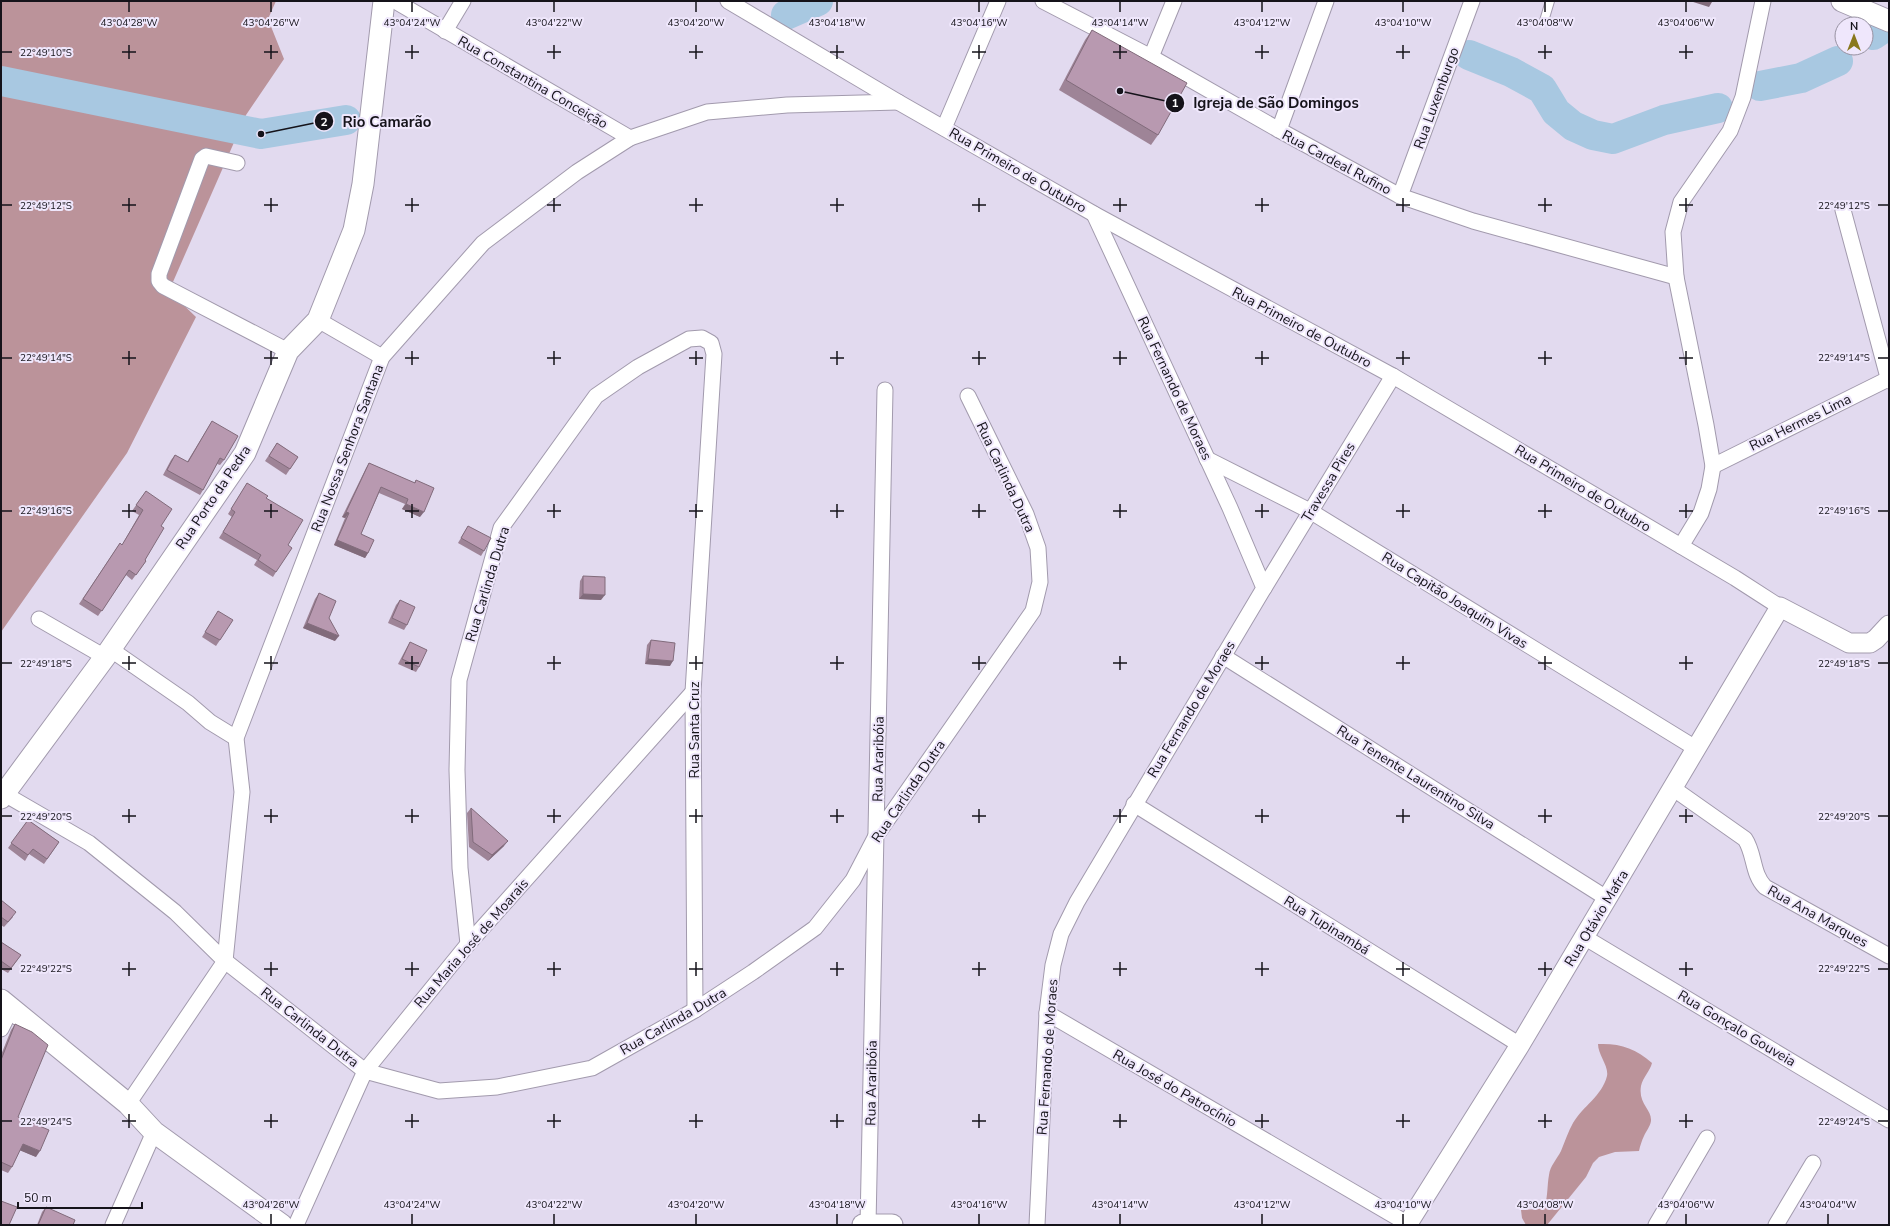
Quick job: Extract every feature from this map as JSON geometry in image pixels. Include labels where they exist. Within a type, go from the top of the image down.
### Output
[{"type":"main road","name":"Rua Porto da Pedra","points":[[2,794],[107,653],[245,453],[288,351],[318,320],[354,230],[363,184],[384,1]]},
{"type":"main road","points":[[1842,1],[1889,20]]},
{"type":"main road","points":[[6,1003],[128,1104],[154,1132],[282,1225]]},
{"type":"main road","points":[[867,1225],[892,1225]]},
{"type":"street","name":"Rua Constantina Conceição","points":[[395,1],[630,138]]},
{"type":"street","points":[[445,31],[463,1]]},
{"type":"street","name":"Rua Primeiro de Outubro","points":[[728,1],[898,102],[1094,214],[1393,376],[1681,546],[1780,607],[1849,643],[1870,643],[1876,639],[1889,625]]},
{"type":"street","points":[[944,128],[998,1]]},
{"type":"street","name":"Rua Cardeal Rufino","points":[[1043,1],[1151,57],[1279,130],[1400,196],[1472,221],[1676,277]]},
{"type":"street","points":[[1151,57],[1174,1]]},
{"type":"street","points":[[1279,130],[1326,1]]},
{"type":"street","name":"Rua Luxemburgo","points":[[1400,196],[1472,1]]},
{"type":"street","points":[[1681,546],[1701,513],[1709,489],[1713,466],[1676,277],[1673,232],[1681,202],[1730,131],[1743,97],[1763,1]]},
{"type":"street","name":"Rua Nossa Senhora Santana","points":[[225,961],[242,792],[236,738],[382,357],[483,242],[577,172],[630,138],[707,112],[787,105],[898,102]]},
{"type":"street","points":[[237,163],[210,156],[206,156],[202,159],[159,274],[159,281],[163,286],[288,351]]},
{"type":"street","points":[[1843,210],[1888,380]]},
{"type":"street","name":"Rua Fernando de Moraes","points":[[1037,1225],[1047,1012],[1053,965],[1062,934],[1076,902],[1264,588],[1207,459],[1094,214]]},
{"type":"street","points":[[318,320],[382,357]]},
{"type":"street","name":"Rua Carlinda Dutra","points":[[468,944],[460,868],[456,770],[459,680],[501,528],[596,396],[638,366],[689,339],[702,338],[711,343],[714,354]]},
{"type":"street","name":"Rua Santa Cruz","points":[[695,1010],[693,692],[714,354]]},
{"type":"street","name":"Travessa Pires","points":[[1264,588],[1393,376]]},
{"type":"street","name":"Rua Hermes Lima","points":[[1713,466],[1888,380]]},
{"type":"street","name":"Rua Araribóia","points":[[867,1225],[885,390]]},
{"type":"street","name":"Rua Carlinda Dutra","points":[[2,794],[89,844],[175,912],[225,961],[364,1070],[439,1091],[497,1087],[592,1068],[695,1010],[753,972],[815,928],[853,880],[876,836],[1033,611],[1040,582],[1038,548],[1026,514],[968,396]]},
{"type":"street","name":"Rua Capitão Joaquim Vivas","points":[[1207,459],[1310,511],[1697,749]]},
{"type":"street","name":"Rua Otávio Mafra","points":[[1408,1225],[1520,1045],[1608,899],[1780,607]]},
{"type":"street","points":[[39,619],[82,645],[107,653],[183,699],[210,722],[236,738]]},
{"type":"street","name":"Rua Tenente Laurentino Silva","points":[[1223,656],[1608,899]]},
{"type":"street","name":"Rua Maria José de Moarais","points":[[296,1225],[364,1070],[468,944],[693,692]]},
{"type":"street","name":"Rua Ana Marques","points":[[1674,789],[1745,839],[1750,847],[1759,881],[1765,887],[1889,956]]},
{"type":"street","name":"Rua Tupinambá","points":[[1134,804],[1520,1045]]},
{"type":"street","name":"Rua Gonçalo Gouveia","points":[[1584,937],[1889,1120]]},
{"type":"street","points":[[128,1104],[225,961]]},
{"type":"street","points":[[1,1028],[6,1003]]},
{"type":"street","name":"Rua José do Patrocínio","points":[[1047,1012],[1408,1225]]},
{"type":"street","points":[[113,1225],[154,1132]]},
{"type":"street","points":[[1656,1225],[1707,1138]]},
{"type":"street","points":[[1776,1225],[1813,1163]]},
{"type":"lane","points":[[1544,21],[1550,1]]},
{"type":"shaded area","points":[[1,1],[276,1],[268,19],[284,59],[246,115],[169,291],[196,317],[127,453],[1,632]]},
{"type":"shaded area","points":[[1598,1044],[1613,1044],[1633,1050],[1652,1063],[1641,1086],[1641,1097],[1651,1117],[1650,1125],[1639,1151],[1615,1152],[1599,1157],[1593,1163],[1586,1177],[1547,1225],[1526,1225],[1522,1218],[1521,1210],[1538,1209],[1545,1205],[1550,1172],[1561,1151],[1571,1126],[1605,1083],[1607,1072],[1598,1048]]},
{"type":"building","points":[[1092,30],[1187,83],[1158,135],[1066,80]]},
{"type":"building","points":[[212,421],[238,436],[224,460],[220,458],[203,490],[167,470],[175,455],[188,462]]},
{"type":"building","points":[[277,443],[298,457],[290,469],[269,456]]},
{"type":"building","points":[[369,463],[415,483],[416,480],[434,488],[424,512],[406,504],[408,499],[381,487],[361,534],[374,540],[368,553],[337,540],[349,513],[346,512]]},
{"type":"building","points":[[247,483],[268,496],[266,498],[303,520],[288,545],[292,548],[276,572],[258,560],[261,555],[223,532],[235,512],[231,509]]},
{"type":"building","points":[[146,491],[172,509],[161,526],[164,528],[145,560],[146,561],[136,575],[129,570],[102,611],[83,599],[120,543],[122,545],[143,510],[136,505]]},
{"type":"building","points":[[468,526],[491,538],[484,551],[461,538]]},
{"type":"building","points":[[583,576],[605,577],[605,595],[583,594]]},
{"type":"building","points":[[319,593],[336,601],[329,618],[339,636],[307,623]]},
{"type":"building","points":[[400,600],[415,607],[407,625],[392,618]]},
{"type":"building","points":[[218,611],[233,620],[220,640],[205,632]]},
{"type":"building","points":[[651,640],[675,643],[673,661],[648,659]]},
{"type":"building","points":[[410,642],[427,650],[419,667],[402,659]]},
{"type":"building","points":[[471,808],[508,841],[492,855],[473,842]]},
{"type":"building","points":[[28,820],[59,842],[47,859],[33,849],[28,855],[11,843]]},
{"type":"building","points":[[1,900],[16,912],[8,922],[1,917]]},
{"type":"building","points":[[1,942],[21,955],[11,968],[1,961]]},
{"type":"building","points":[[15,1024],[32,1032],[48,1045],[18,1117],[49,1130],[40,1151],[23,1144],[12,1167],[1,1162],[1,1060]]},
{"type":"building","points":[[1,1201],[17,1207],[9,1225],[1,1225]]},
{"type":"building","points":[[46,1207],[75,1220],[73,1225],[38,1225]]},
{"type":"waterway","points":[[786,15],[818,1]]},
{"type":"waterway","points":[[1874,34],[1885,27]]},
{"type":"waterway","points":[[1469,55],[1511,72],[1542,89],[1556,112],[1573,126],[1593,135],[1613,139],[1664,120],[1718,108]]},
{"type":"waterway","points":[[1760,86],[1801,78],[1838,61]]},
{"type":"waterway","points":[[1,81],[261,134],[346,120]]},
{"type":"place","name":"Igreja de São Domingos","points":[[1120,91]]},
{"type":"place","name":"Rio Camarão","points":[[261,134]]}]
